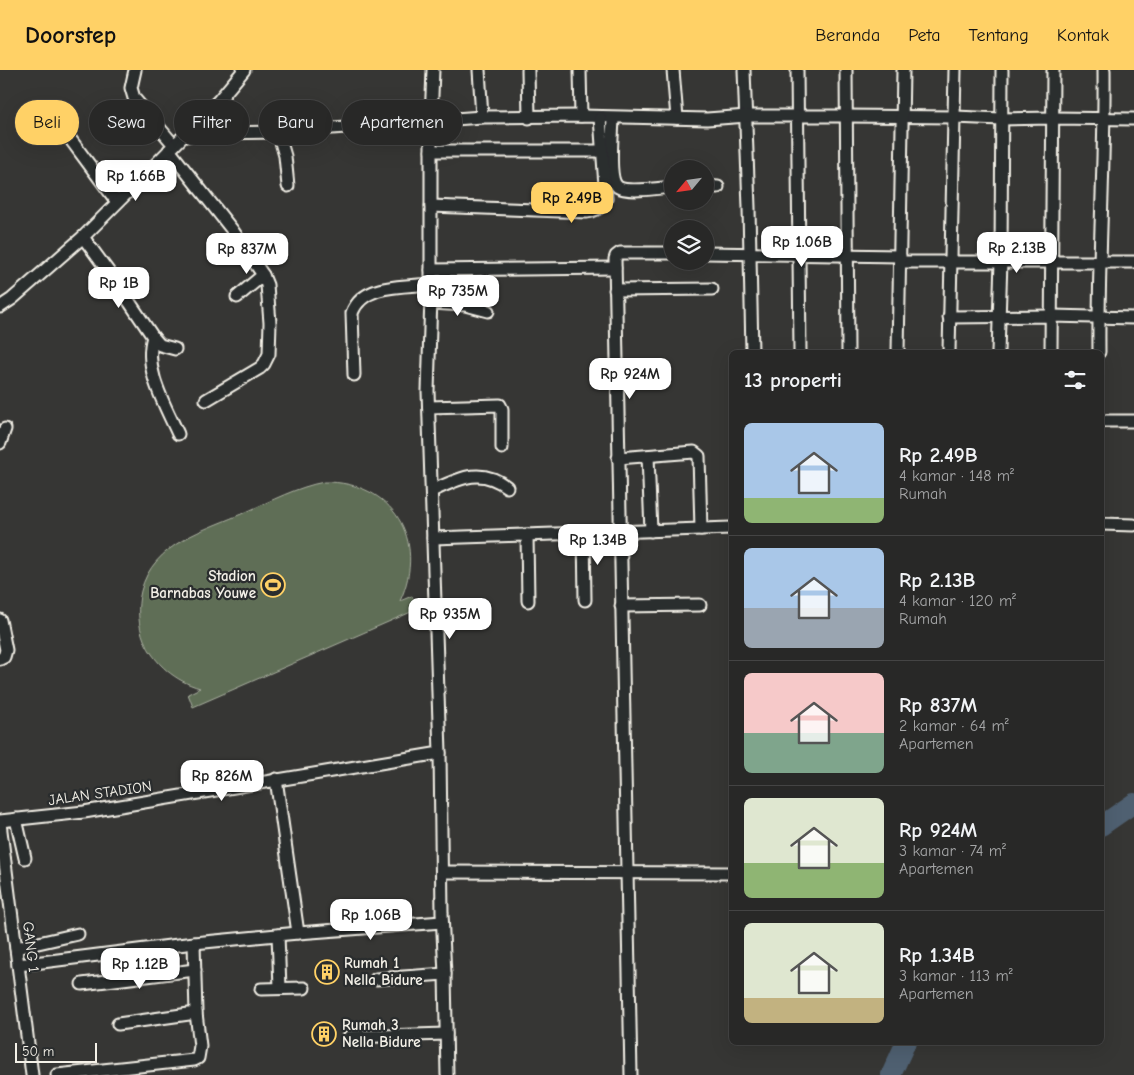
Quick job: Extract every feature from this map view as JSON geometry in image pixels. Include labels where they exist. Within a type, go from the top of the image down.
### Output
[{"type":"street","points":[[136,70],[131,88],[134,98],[233,231],[263,275],[267,285],[270,313],[269,354],[264,364],[206,400]]},
{"type":"street","points":[[217,100],[244,70]]},
{"type":"street","points":[[432,100],[433,70]]},
{"type":"street","points":[[479,70],[482,117]]},
{"type":"street","points":[[528,70],[529,118]]},
{"type":"street","points":[[580,70],[581,116]]},
{"type":"street","points":[[673,70],[677,118]]},
{"type":"street","points":[[744,70],[747,116],[752,350]]},
{"type":"street","points":[[797,70],[800,350]]},
{"type":"street","points":[[846,70],[848,350]]},
{"type":"street","points":[[898,350],[903,70]]},
{"type":"street","points":[[949,350],[955,70]]},
{"type":"street","points":[[998,350],[1001,261],[1002,70]]},
{"type":"street","points":[[1051,350],[1053,70]]},
{"type":"street","points":[[1099,350],[1099,262],[1104,70]]},
{"type":"street","points":[[462,119],[581,116],[600,118],[707,119],[747,116],[955,117],[1002,120],[1053,118],[1104,120],[1134,118]]},
{"type":"street","points":[[430,206],[588,212],[596,210],[602,206],[606,199],[600,118]]},
{"type":"street","points":[[613,118],[612,172],[616,185],[619,188],[628,189],[664,187]]},
{"type":"street","points":[[0,307],[12,299],[83,236],[174,144]]},
{"type":"street","points":[[75,145],[117,202]]},
{"type":"street","points":[[282,145],[285,156],[288,186]]},
{"type":"street","points":[[431,145],[431,284],[428,407],[440,754],[442,922],[447,1075]]},
{"type":"street","points":[[431,151],[602,151]]},
{"type":"street","points":[[714,187],[718,187]]},
{"type":"street","points":[[83,236],[153,337],[160,345],[175,349]]},
{"type":"street","points":[[631,1075],[615,268],[616,256],[620,253],[664,253]]},
{"type":"street","points":[[714,253],[848,256],[950,261],[1134,262]]},
{"type":"street","points":[[431,270],[615,268]]},
{"type":"street","points":[[237,297],[263,275]]},
{"type":"street","points":[[354,375],[352,313],[355,305],[370,292],[381,289],[431,284]]},
{"type":"street","points":[[615,290],[712,289]]},
{"type":"street","points":[[430,303],[465,304],[488,311]]},
{"type":"street","points":[[949,317],[1052,316],[1134,318]]},
{"type":"street","points":[[153,337],[150,348],[154,374],[162,400],[178,434]]},
{"type":"street","points":[[428,407],[500,405],[502,409],[502,448]]},
{"type":"street","points":[[1104,421],[1134,421]]},
{"type":"street","points":[[0,443],[6,429]]},
{"type":"street","points":[[618,458],[694,452],[699,456],[701,529]]},
{"type":"street","points":[[648,456],[652,532]]},
{"type":"street","points":[[432,491],[455,480],[482,476],[497,479],[507,486]]},
{"type":"street","points":[[1104,524],[1134,525]]},
{"type":"street","points":[[433,538],[729,528]]},
{"type":"street","points":[[584,534],[585,600]]},
{"type":"street","points":[[527,535],[528,601]]},
{"type":"street","points":[[621,606],[700,605]]},
{"type":"street","points":[[0,620],[6,650],[4,657],[0,659]]},
{"type":"street","name":"JALAN STADION","points":[[0,822],[84,812],[276,779],[440,754]]},
{"type":"street","points":[[276,779],[298,933]]},
{"type":"street","points":[[16,820],[25,858]]},
{"type":"street","name":"GANG 1","points":[[0,822],[32,1075]]},
{"type":"street","points":[[442,872],[729,872]]},
{"type":"street","points":[[18,965],[194,943],[442,922]]},
{"type":"street","points":[[16,948],[78,934]]},
{"type":"street","points":[[278,935],[280,988]]},
{"type":"street","points":[[57,1075],[194,1060],[199,1056],[194,943]]},
{"type":"street","points":[[82,984],[195,970]]},
{"type":"street","points":[[376,979],[445,974]]},
{"type":"street","points":[[261,988],[304,988]]},
{"type":"street","points":[[118,1024],[196,1013]]},
{"type":"street","points":[[349,1037],[446,1034]]},
{"type":"green space","points":[[324,482],[348,484],[369,492],[386,503],[398,518],[406,536],[410,557],[408,578],[400,601],[412,596],[418,609],[193,707],[188,694],[200,688],[182,681],[160,664],[144,640],[139,622],[139,603],[147,575],[157,561],[169,550],[198,532],[304,487]]},
{"type":"waterway","points":[[1104,824],[1134,803]]},
{"type":"waterway","points":[[891,1075],[905,1045]]},
{"type":"place","name":"Stadion Barnabas Youwe","points":[[273,585]]},
{"type":"place","name":"Rumah 1 Nella Bidure","points":[[327,972]]},
{"type":"place","name":"Rumah 3 Nella Bidure","points":[[324,1034]]}]
